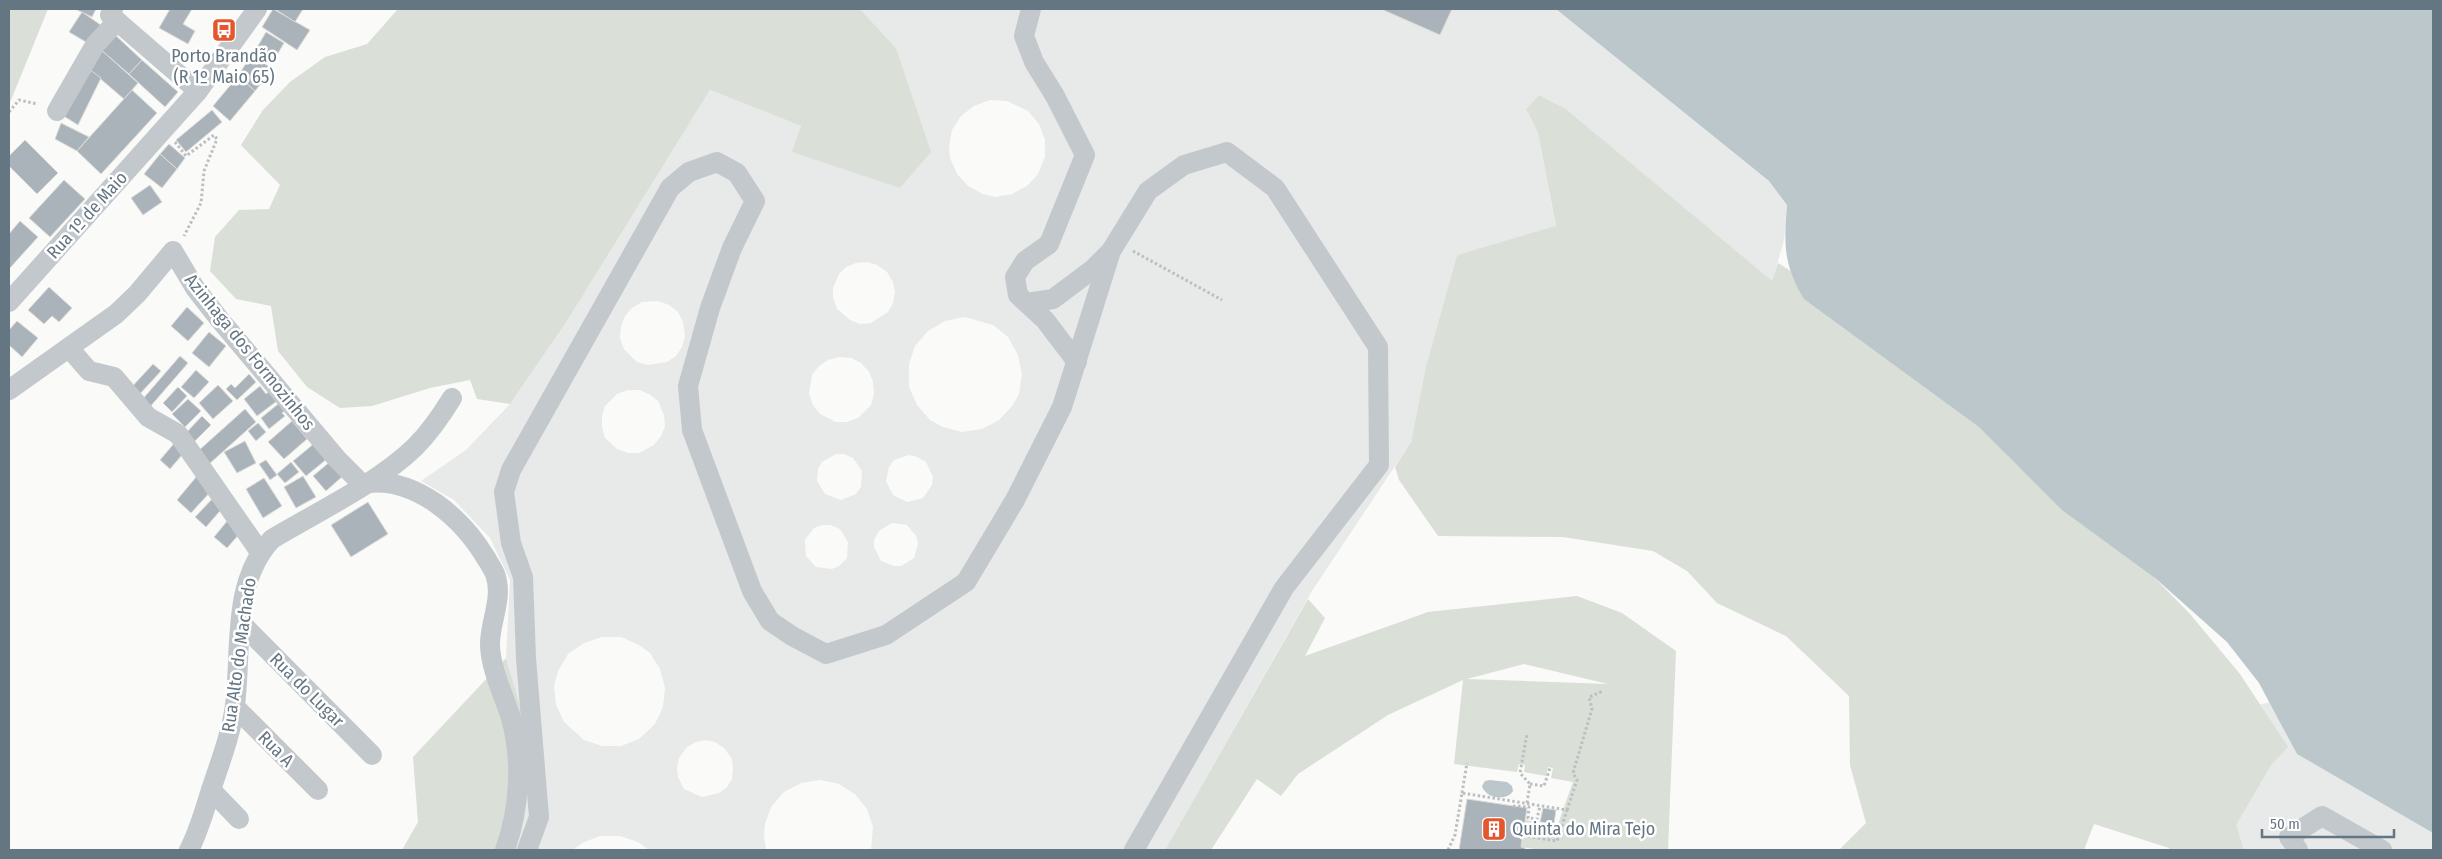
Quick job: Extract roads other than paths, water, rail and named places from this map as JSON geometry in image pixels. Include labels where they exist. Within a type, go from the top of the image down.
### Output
[{"type":"street","name":"Rua 1º de Maio","points":[[9,302],[198,91],[257,9]]},
{"type":"street","points":[[1030,9],[1024,36],[1034,62],[1056,96],[1085,155],[1049,244],[1025,261],[1015,277],[1018,295],[1045,320],[1077,362]]},
{"type":"street","points":[[57,111],[95,45],[115,15],[198,91]]},
{"type":"street","points":[[527,850],[539,817],[526,658],[522,576],[510,543],[504,492],[511,470],[670,188],[689,172],[717,162],[737,174],[755,201],[732,248],[710,308],[688,386],[692,430],[752,591],[770,621],[792,636],[826,654],[886,635],[966,582],[1015,500],[1058,416],[1118,249],[1148,191],[1184,166],[1227,152],[1275,188],[1378,347],[1378,465],[1284,588],[1134,850]]},
{"type":"street","points":[[1027,303],[1054,299],[1118,249]]},
{"type":"street","name":"Azinhaga dos Formozinhos","points":[[68,348],[116,314],[137,294],[173,250],[195,288],[220,320],[337,459],[364,485]]},
{"type":"street","points":[[9,390],[68,348],[89,371],[114,377],[148,417],[178,434],[260,552]]},
{"type":"street","name":"Rua Alto do Machado","points":[[189,850],[211,790],[235,708],[244,591],[260,552],[272,539],[391,467],[415,447],[437,422],[452,398]]},
{"type":"street","points":[[364,485],[392,483],[418,493],[451,514],[474,540],[496,575],[498,594],[490,646],[511,718],[518,759],[514,814],[505,850]]},
{"type":"street","name":"Rua do Lugar","points":[[242,624],[372,755]]},
{"type":"street","name":"Rua A","points":[[235,708],[318,790]]},
{"type":"street","points":[[211,790],[239,819]]},
{"type":"street","points":[[2298,850],[2289,837],[2322,816],[2382,850]]},
{"type":"place","name":"Porto Brandão (R 1º Maio 65)","points":[[224,30]]},
{"type":"place","name":"Quinta do Mira Tejo","points":[[1494,829]]}]
